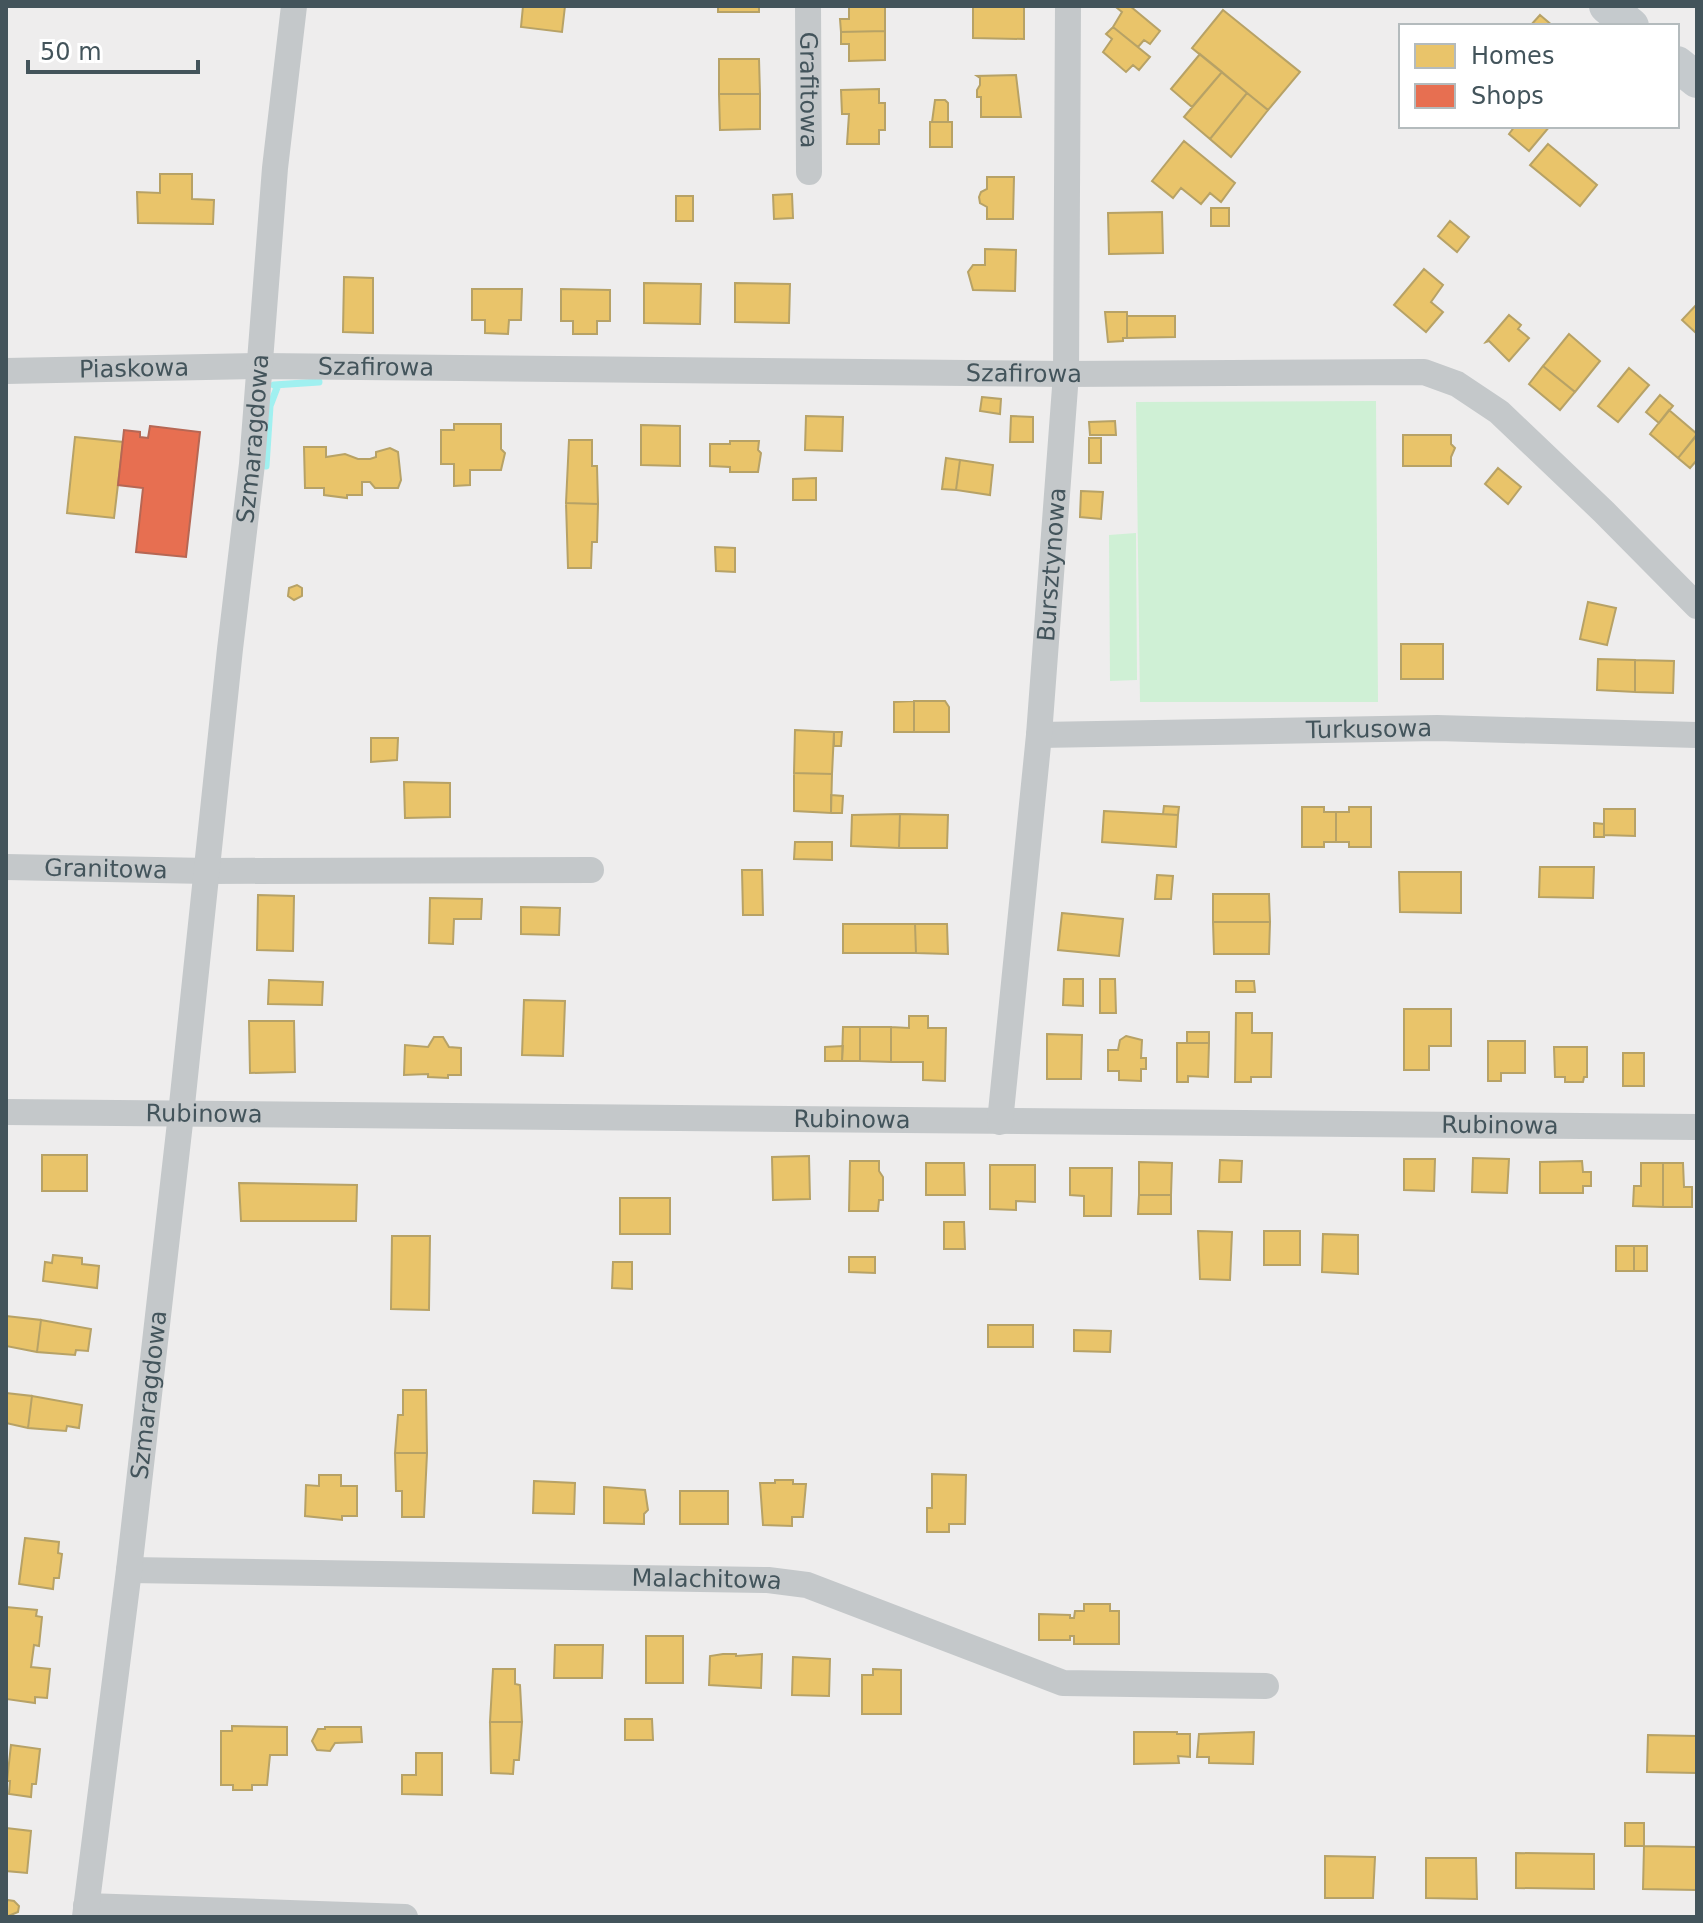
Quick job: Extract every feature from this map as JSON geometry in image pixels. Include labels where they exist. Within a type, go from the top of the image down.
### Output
[{"type":"main road","points":[[1607,6],[1629,24]]},
{"type":"main road","points":[[1679,66],[1697,80]]},
{"type":"street","name":"Szmaragdowa","points":[[86,1911],[181,1114],[261,366],[275,168],[294,6]]},
{"type":"street","name":"Grafitowa","points":[[808,6],[809,172]]},
{"type":"street","name":"Bursztynowa","points":[[1000,1122],[1039,735],[1066,374],[1068,6]]},
{"type":"street","name":"Piaskowa","points":[[6,371],[261,366]]},
{"type":"street","name":"Szafirowa","points":[[261,366],[1066,374],[1424,372],[1457,384],[1499,412],[1697,606]]},
{"type":"street","name":"Turkusowa","points":[[1039,735],[1437,728],[1697,735]]},
{"type":"street","name":"Granitowa","points":[[6,867],[207,871]]},
{"type":"street","points":[[207,871],[591,870]]},
{"type":"street","name":"Rubinowa","points":[[6,1112],[1697,1127]]},
{"type":"street","name":"Malachitowa","points":[[129,1570],[768,1580],[807,1585],[1063,1683],[1266,1686]]},
{"type":"street","points":[[86,1911],[405,1917]]},
{"type":"green space","points":[[1376,401],[1378,702],[1140,702],[1136,402]]},
{"type":"green space","points":[[1136,533],[1137,680],[1110,681],[1109,535]]},
{"type":"building: Homes","points":[[523,6],[565,6],[562,32],[521,27]]},
{"type":"building: Homes","points":[[718,6],[759,6],[759,12],[718,12]]},
{"type":"building: Homes","points":[[849,6],[885,6],[885,31],[841,32],[840,19],[849,19]]},
{"type":"building: Homes","points":[[973,6],[1024,6],[1024,39],[973,38]]},
{"type":"building: Homes","points":[[1130,6],[1160,31],[1150,44],[1144,40],[1138,47],[1113,27],[1122,12],[1117,8]]},
{"type":"building: Homes","points":[[1223,10],[1300,72],[1268,110],[1192,48]]},
{"type":"building: Homes","points":[[1540,15],[1551,24],[1532,24]]},
{"type":"building: Homes","points":[[1113,27],[1150,57],[1139,70],[1133,65],[1126,72],[1103,52],[1112,39],[1106,34]]},
{"type":"building: Homes","points":[[885,31],[885,60],[849,61],[849,44],[841,44],[841,32]]},
{"type":"building: Homes","points":[[1200,54],[1222,72],[1192,107],[1171,89]]},
{"type":"building: Homes","points":[[719,59],[759,59],[760,94],[719,94]]},
{"type":"building: Homes","points":[[1222,72],[1247,93],[1210,139],[1184,117]]},
{"type":"building: Homes","points":[[1016,75],[1021,117],[981,117],[981,97],[977,97],[980,78],[977,76]]},
{"type":"building: Homes","points":[[879,89],[879,103],[885,103],[885,130],[879,130],[879,144],[847,144],[849,114],[842,114],[841,90]]},
{"type":"building: Homes","points":[[1247,93],[1268,110],[1231,157],[1210,139]]},
{"type":"building: Homes","points":[[719,94],[760,94],[760,129],[720,130]]},
{"type":"building: Homes","points":[[935,100],[948,103],[948,122],[932,122]]},
{"type":"building: Homes","points":[[930,122],[952,122],[952,147],[930,147]]},
{"type":"building: Homes","points":[[1514,128],[1548,128],[1529,151],[1509,134]]},
{"type":"building: Homes","points":[[1184,141],[1235,183],[1221,202],[1210,193],[1201,204],[1181,188],[1173,198],[1152,181]]},
{"type":"building: Homes","points":[[1548,144],[1597,185],[1580,206],[1530,165]]},
{"type":"building: Homes","points":[[160,174],[192,174],[192,199],[214,200],[213,224],[138,223],[137,192],[160,193]]},
{"type":"building: Homes","points":[[987,177],[1014,177],[1013,219],[987,219],[987,207],[980,203],[979,197],[987,189]]},
{"type":"building: Homes","points":[[792,194],[793,218],[774,219],[773,195]]},
{"type":"building: Homes","points":[[676,196],[693,196],[693,221],[676,221]]},
{"type":"building: Homes","points":[[1211,208],[1229,208],[1229,226],[1211,226]]},
{"type":"building: Homes","points":[[1162,212],[1163,253],[1109,254],[1108,213]]},
{"type":"building: Homes","points":[[1450,221],[1469,237],[1457,252],[1438,236]]},
{"type":"building: Homes","points":[[985,249],[1016,250],[1015,291],[973,290],[968,272],[973,265],[985,265]]},
{"type":"building: Homes","points":[[1424,269],[1443,285],[1431,302],[1443,312],[1426,332],[1394,305]]},
{"type":"building: Homes","points":[[344,277],[373,278],[373,333],[343,332]]},
{"type":"building: Homes","points":[[644,283],[701,284],[700,324],[644,323]]},
{"type":"building: Homes","points":[[735,283],[790,284],[789,323],[735,322]]},
{"type":"building: Homes","points":[[472,289],[522,289],[521,320],[509,320],[508,334],[485,333],[485,320],[472,320]]},
{"type":"building: Homes","points":[[561,289],[610,290],[610,321],[597,321],[597,334],[573,334],[573,321],[561,321]]},
{"type":"building: Homes","points":[[1697,304],[1697,334],[1682,320]]},
{"type":"building: Homes","points":[[1105,312],[1127,312],[1127,338],[1123,341],[1108,342]]},
{"type":"building: Homes","points":[[1509,315],[1521,325],[1518,329],[1529,338],[1509,361],[1489,341],[1486,342]]},
{"type":"building: Homes","points":[[1127,316],[1175,316],[1175,337],[1127,338]]},
{"type":"building: Homes","points":[[1569,334],[1600,361],[1575,392],[1543,366]]},
{"type":"building: Homes","points":[[1543,366],[1575,392],[1560,410],[1529,384]]},
{"type":"building: Homes","points":[[1629,368],[1649,385],[1618,422],[1598,406]]},
{"type":"building: Homes","points":[[1660,395],[1673,406],[1659,423],[1646,412]]},
{"type":"building: Homes","points":[[982,397],[1001,399],[1000,414],[980,411]]},
{"type":"building: Homes","points":[[1669,410],[1697,434],[1678,458],[1650,434]]},
{"type":"building: Homes","points":[[806,416],[843,417],[842,451],[805,450]]},
{"type":"building: Homes","points":[[1011,416],[1033,417],[1033,442],[1010,442]]},
{"type":"building: Homes","points":[[1115,421],[1116,435],[1090,435],[1089,422]]},
{"type":"building: Homes","points":[[454,424],[501,424],[501,449],[505,453],[501,470],[470,470],[470,485],[454,486],[454,464],[441,464],[441,430],[454,430]]},
{"type":"building: Homes","points":[[641,425],[680,426],[680,466],[641,465]]},
{"type":"building: Homes","points":[[1403,435],[1451,435],[1451,444],[1455,448],[1451,466],[1403,466]]},
{"type":"building: Homes","points":[[1697,435],[1697,460],[1690,468],[1678,458]]},
{"type":"building: Homes","points":[[75,437],[123,442],[114,518],[67,513]]},
{"type":"building: Homes","points":[[1089,438],[1101,438],[1101,463],[1089,463]]},
{"type":"building: Homes","points":[[569,440],[592,440],[592,466],[597,466],[598,504],[566,503]]},
{"type":"building: Homes","points":[[730,441],[759,441],[758,472],[730,472],[730,467],[710,466],[710,444],[730,444]]},
{"type":"building: Homes","points":[[304,447],[326,447],[326,457],[345,454],[358,459],[376,457],[376,452],[390,448],[398,452],[401,480],[398,488],[375,488],[370,482],[362,482],[362,495],[347,495],[347,498],[324,495],[324,488],[305,488]]},
{"type":"building: Homes","points":[[946,458],[960,460],[956,490],[942,489]]},
{"type":"building: Homes","points":[[960,460],[993,465],[990,495],[956,490]]},
{"type":"building: Homes","points":[[1498,468],[1521,487],[1508,504],[1485,484]]},
{"type":"building: Homes","points":[[816,478],[816,500],[793,500],[793,479]]},
{"type":"building: Homes","points":[[1081,491],[1103,492],[1101,519],[1080,517]]},
{"type":"building: Homes","points":[[566,503],[598,504],[597,542],[592,542],[591,568],[568,568]]},
{"type":"building: Homes","points":[[715,547],[735,548],[735,572],[716,571]]},
{"type":"building: Homes","points":[[297,585],[302,588],[302,596],[294,600],[288,596],[289,588]]},
{"type":"building: Homes","points":[[1588,602],[1616,608],[1607,645],[1580,639]]},
{"type":"building: Homes","points":[[1401,644],[1443,644],[1443,679],[1401,679]]},
{"type":"building: Homes","points":[[1598,659],[1635,660],[1635,692],[1597,690]]},
{"type":"building: Homes","points":[[1635,660],[1674,661],[1673,693],[1635,692]]},
{"type":"building: Homes","points":[[914,701],[914,732],[894,732],[894,702]]},
{"type":"building: Homes","points":[[914,701],[945,701],[949,707],[949,732],[914,732]]},
{"type":"building: Homes","points":[[795,730],[834,732],[832,774],[794,773]]},
{"type":"building: Homes","points":[[834,732],[842,732],[841,746],[834,746]]},
{"type":"building: Homes","points":[[371,738],[398,738],[397,760],[371,762]]},
{"type":"building: Homes","points":[[794,773],[832,774],[831,813],[794,811]]},
{"type":"building: Homes","points":[[404,782],[450,783],[450,817],[405,818]]},
{"type":"building: Homes","points":[[831,795],[843,796],[842,813],[831,813]]},
{"type":"building: Homes","points":[[1164,806],[1179,807],[1178,815],[1163,814]]},
{"type":"building: Homes","points":[[1302,807],[1324,807],[1324,812],[1336,812],[1336,842],[1324,842],[1324,847],[1302,847]]},
{"type":"building: Homes","points":[[1349,807],[1371,807],[1371,847],[1349,847],[1349,842],[1336,842],[1336,812],[1349,812]]},
{"type":"building: Homes","points":[[1604,809],[1635,809],[1635,836],[1604,835]]},
{"type":"building: Homes","points":[[1104,811],[1178,815],[1176,847],[1102,842]]},
{"type":"building: Homes","points":[[900,814],[948,815],[947,848],[899,848]]},
{"type":"building: Homes","points":[[900,814],[899,848],[851,846],[852,815]]},
{"type":"building: Homes","points":[[1594,823],[1604,824],[1604,837],[1594,837]]},
{"type":"building: Homes","points":[[795,842],[832,842],[832,860],[794,859]]},
{"type":"building: Homes","points":[[1540,867],[1594,867],[1593,898],[1539,897]]},
{"type":"building: Homes","points":[[742,870],[762,870],[763,915],[743,915]]},
{"type":"building: Homes","points":[[1399,872],[1461,872],[1461,913],[1400,912]]},
{"type":"building: Homes","points":[[1157,875],[1173,876],[1171,899],[1155,899]]},
{"type":"building: Homes","points":[[1213,894],[1269,894],[1270,922],[1213,922]]},
{"type":"building: Homes","points":[[258,895],[294,896],[293,951],[257,950]]},
{"type":"building: Homes","points":[[430,898],[482,899],[481,919],[454,919],[453,944],[429,943]]},
{"type":"building: Homes","points":[[521,907],[560,908],[559,935],[521,934]]},
{"type":"building: Homes","points":[[1062,913],[1123,919],[1119,956],[1058,950]]},
{"type":"building: Homes","points":[[1213,922],[1270,922],[1269,954],[1214,954]]},
{"type":"building: Homes","points":[[843,924],[915,924],[916,953],[843,953]]},
{"type":"building: Homes","points":[[915,924],[947,924],[948,954],[916,953]]},
{"type":"building: Homes","points":[[1064,979],[1083,979],[1083,1006],[1063,1005]]},
{"type":"building: Homes","points":[[1100,979],[1115,979],[1116,1013],[1100,1013]]},
{"type":"building: Homes","points":[[269,980],[323,982],[322,1005],[268,1004]]},
{"type":"building: Homes","points":[[1236,981],[1254,981],[1255,992],[1236,992]]},
{"type":"building: Homes","points":[[524,1000],[565,1001],[563,1056],[522,1055]]},
{"type":"building: Homes","points":[[1404,1009],[1451,1009],[1451,1046],[1429,1046],[1429,1070],[1404,1070]]},
{"type":"building: Homes","points":[[1236,1013],[1252,1013],[1252,1033],[1272,1033],[1271,1077],[1251,1077],[1251,1082],[1235,1082]]},
{"type":"building: Homes","points":[[909,1016],[928,1016],[928,1028],[946,1028],[945,1081],[923,1080],[923,1062],[891,1062],[891,1027],[909,1028]]},
{"type":"building: Homes","points":[[249,1021],[294,1021],[295,1072],[250,1073]]},
{"type":"building: Homes","points":[[843,1027],[860,1027],[860,1061],[842,1061]]},
{"type":"building: Homes","points":[[860,1027],[891,1027],[891,1062],[860,1061]]},
{"type":"building: Homes","points":[[1187,1032],[1209,1032],[1209,1043],[1187,1043]]},
{"type":"building: Homes","points":[[1047,1034],[1082,1035],[1081,1079],[1047,1079]]},
{"type":"building: Homes","points":[[1126,1036],[1142,1040],[1141,1058],[1146,1058],[1146,1069],[1141,1069],[1141,1081],[1119,1080],[1119,1071],[1108,1071],[1108,1050],[1118,1050],[1120,1040]]},
{"type":"building: Homes","points":[[434,1037],[443,1037],[449,1047],[461,1048],[461,1075],[448,1075],[448,1078],[428,1077],[428,1074],[404,1075],[405,1045],[428,1047]]},
{"type":"building: Homes","points":[[1488,1041],[1525,1041],[1525,1073],[1501,1073],[1501,1081],[1488,1081]]},
{"type":"building: Homes","points":[[1177,1043],[1209,1043],[1208,1077],[1188,1076],[1188,1082],[1177,1082]]},
{"type":"building: Homes","points":[[843,1046],[842,1061],[825,1061],[825,1047]]},
{"type":"building: Homes","points":[[1554,1047],[1587,1047],[1587,1077],[1583,1082],[1565,1082],[1565,1077],[1555,1077]]},
{"type":"building: Homes","points":[[1623,1053],[1644,1053],[1644,1086],[1623,1086]]},
{"type":"building: Homes","points":[[42,1155],[87,1155],[87,1191],[42,1191]]},
{"type":"building: Homes","points":[[809,1156],[810,1199],[773,1200],[772,1157]]},
{"type":"building: Homes","points":[[1473,1158],[1509,1159],[1507,1193],[1472,1192]]},
{"type":"building: Homes","points":[[1404,1159],[1435,1159],[1434,1191],[1404,1190]]},
{"type":"building: Homes","points":[[1220,1160],[1242,1161],[1241,1182],[1219,1182]]},
{"type":"building: Homes","points":[[850,1161],[879,1161],[883,1200],[879,1200],[878,1211],[849,1211]]},
{"type":"building: Homes","points":[[1582,1161],[1583,1172],[1591,1172],[1591,1186],[1583,1186],[1583,1193],[1540,1193],[1540,1162]]},
{"type":"building: Homes","points":[[1139,1162],[1172,1163],[1171,1195],[1139,1195]]},
{"type":"building: Homes","points":[[926,1163],[964,1163],[965,1195],[926,1195]]},
{"type":"building: Homes","points":[[1641,1163],[1663,1163],[1663,1207],[1633,1206],[1634,1186],[1641,1186]]},
{"type":"building: Homes","points":[[1663,1163],[1683,1163],[1684,1187],[1692,1187],[1692,1207],[1663,1207]]},
{"type":"building: Homes","points":[[990,1165],[1035,1165],[1035,1202],[1016,1201],[1016,1210],[990,1209]]},
{"type":"building: Homes","points":[[1070,1168],[1112,1168],[1111,1216],[1084,1216],[1084,1196],[1070,1195]]},
{"type":"building: Homes","points":[[239,1183],[357,1185],[356,1221],[241,1221]]},
{"type":"building: Homes","points":[[1139,1195],[1171,1195],[1171,1214],[1138,1214]]},
{"type":"building: Homes","points":[[620,1198],[670,1198],[670,1234],[620,1234]]},
{"type":"building: Homes","points":[[944,1222],[964,1222],[965,1249],[944,1249]]},
{"type":"building: Homes","points":[[1198,1231],[1232,1232],[1230,1280],[1200,1279]]},
{"type":"building: Homes","points":[[1264,1231],[1300,1231],[1300,1265],[1264,1265]]},
{"type":"building: Homes","points":[[1323,1234],[1358,1235],[1358,1274],[1322,1272]]},
{"type":"building: Homes","points":[[392,1236],[430,1236],[429,1310],[391,1309]]},
{"type":"building: Homes","points":[[1616,1246],[1634,1246],[1634,1271],[1616,1271]]},
{"type":"building: Homes","points":[[1634,1246],[1647,1246],[1647,1271],[1634,1271]]},
{"type":"building: Homes","points":[[53,1255],[82,1258],[82,1264],[99,1266],[97,1288],[43,1281],[45,1262],[52,1263]]},
{"type":"building: Homes","points":[[849,1257],[875,1257],[875,1273],[849,1272]]},
{"type":"building: Homes","points":[[613,1262],[632,1262],[632,1289],[612,1288]]},
{"type":"building: Homes","points":[[6,1316],[41,1320],[37,1352],[6,1346]]},
{"type":"building: Homes","points":[[41,1320],[91,1329],[88,1351],[76,1350],[75,1355],[37,1352]]},
{"type":"building: Homes","points":[[988,1325],[1033,1325],[1033,1347],[988,1347]]},
{"type":"building: Homes","points":[[1074,1330],[1111,1331],[1110,1352],[1074,1351]]},
{"type":"building: Homes","points":[[403,1390],[426,1390],[427,1453],[395,1453],[398,1415],[403,1415]]},
{"type":"building: Homes","points":[[6,1393],[32,1396],[28,1428],[6,1423]]},
{"type":"building: Homes","points":[[32,1396],[82,1405],[79,1428],[67,1426],[66,1431],[28,1428]]},
{"type":"building: Homes","points":[[395,1453],[427,1453],[424,1517],[402,1517],[402,1491],[396,1491]]},
{"type":"building: Homes","points":[[932,1474],[966,1475],[965,1524],[949,1524],[949,1532],[927,1532],[927,1508],[932,1508]]},
{"type":"building: Homes","points":[[319,1475],[341,1475],[341,1486],[357,1486],[357,1516],[342,1516],[342,1520],[305,1516],[306,1485],[319,1486]]},
{"type":"building: Homes","points":[[775,1480],[806,1484],[803,1517],[792,1517],[792,1526],[763,1525],[760,1483],[775,1483]]},
{"type":"building: Homes","points":[[534,1481],[575,1483],[574,1514],[533,1513]]},
{"type":"building: Homes","points":[[604,1487],[645,1490],[648,1510],[644,1514],[644,1524],[604,1523]]},
{"type":"building: Homes","points":[[680,1491],[728,1491],[728,1524],[680,1524]]},
{"type":"building: Homes","points":[[25,1538],[59,1542],[58,1553],[62,1554],[59,1578],[54,1578],[53,1589],[19,1584]]},
{"type":"building: Homes","points":[[1084,1604],[1110,1604],[1110,1611],[1119,1611],[1119,1644],[1074,1644],[1074,1636],[1070,1636],[1070,1640],[1039,1640],[1039,1614],[1070,1615],[1074,1618],[1075,1611],[1084,1611]]},
{"type":"building: Homes","points":[[6,1607],[37,1610],[36,1616],[42,1617],[39,1646],[34,1645],[31,1667],[50,1669],[47,1698],[35,1697],[35,1703],[6,1699]]},
{"type":"building: Homes","points":[[646,1636],[683,1636],[683,1683],[646,1683]]},
{"type":"building: Homes","points":[[555,1645],[603,1645],[602,1678],[554,1678]]},
{"type":"building: Homes","points":[[762,1654],[761,1688],[709,1685],[710,1656]]},
{"type":"building: Homes","points":[[793,1657],[830,1659],[829,1696],[792,1695]]},
{"type":"building: Homes","points":[[493,1669],[515,1669],[515,1684],[520,1685],[522,1722],[490,1722]]},
{"type":"building: Homes","points":[[873,1669],[901,1670],[901,1714],[862,1714],[862,1675],[873,1675]]},
{"type":"building: Homes","points":[[625,1719],[652,1719],[653,1740],[625,1740]]},
{"type":"building: Homes","points":[[490,1722],[522,1722],[519,1760],[514,1760],[513,1774],[491,1773]]},
{"type":"building: Homes","points":[[232,1726],[287,1727],[287,1755],[270,1755],[267,1785],[252,1785],[252,1790],[233,1790],[233,1785],[221,1785],[221,1731],[232,1731]]},
{"type":"building: Homes","points":[[361,1727],[362,1742],[335,1743],[330,1751],[317,1750],[312,1741],[318,1729]]},
{"type":"building: Homes","points":[[1134,1732],[1190,1734],[1190,1757],[1178,1756],[1179,1763],[1134,1764]]},
{"type":"building: Homes","points":[[1254,1732],[1253,1764],[1209,1763],[1209,1757],[1197,1757],[1199,1734]]},
{"type":"building: Homes","points":[[1648,1735],[1697,1736],[1697,1773],[1647,1772]]},
{"type":"building: Homes","points":[[11,1745],[40,1749],[36,1784],[32,1784],[31,1797],[9,1794],[10,1781],[7,1781]]},
{"type":"building: Homes","points":[[416,1753],[442,1753],[442,1795],[402,1794],[402,1775],[416,1775]]},
{"type":"building: Homes","points":[[1625,1823],[1644,1823],[1644,1846],[1625,1846]]},
{"type":"building: Homes","points":[[6,1828],[31,1831],[27,1873],[6,1871]]},
{"type":"building: Homes","points":[[1644,1846],[1696,1847],[1696,1890],[1643,1889]]},
{"type":"building: Homes","points":[[1516,1853],[1594,1854],[1594,1889],[1516,1888]]},
{"type":"building: Homes","points":[[1325,1856],[1375,1857],[1373,1898],[1325,1898]]},
{"type":"building: Homes","points":[[1426,1858],[1476,1858],[1477,1899],[1426,1898]]},
{"type":"building: Homes","points":[[8,1900],[19,1906],[18,1912],[6,1917],[6,1902]]},
{"type":"building: Shops","points":[[150,426],[200,432],[186,557],[136,552],[143,488],[118,485],[124,430],[140,432],[140,437],[148,438]]},
{"type":"waterway","points":[[274,385],[319,382]]},
{"type":"waterway","points":[[266,466],[270,406],[278,385]]}]
